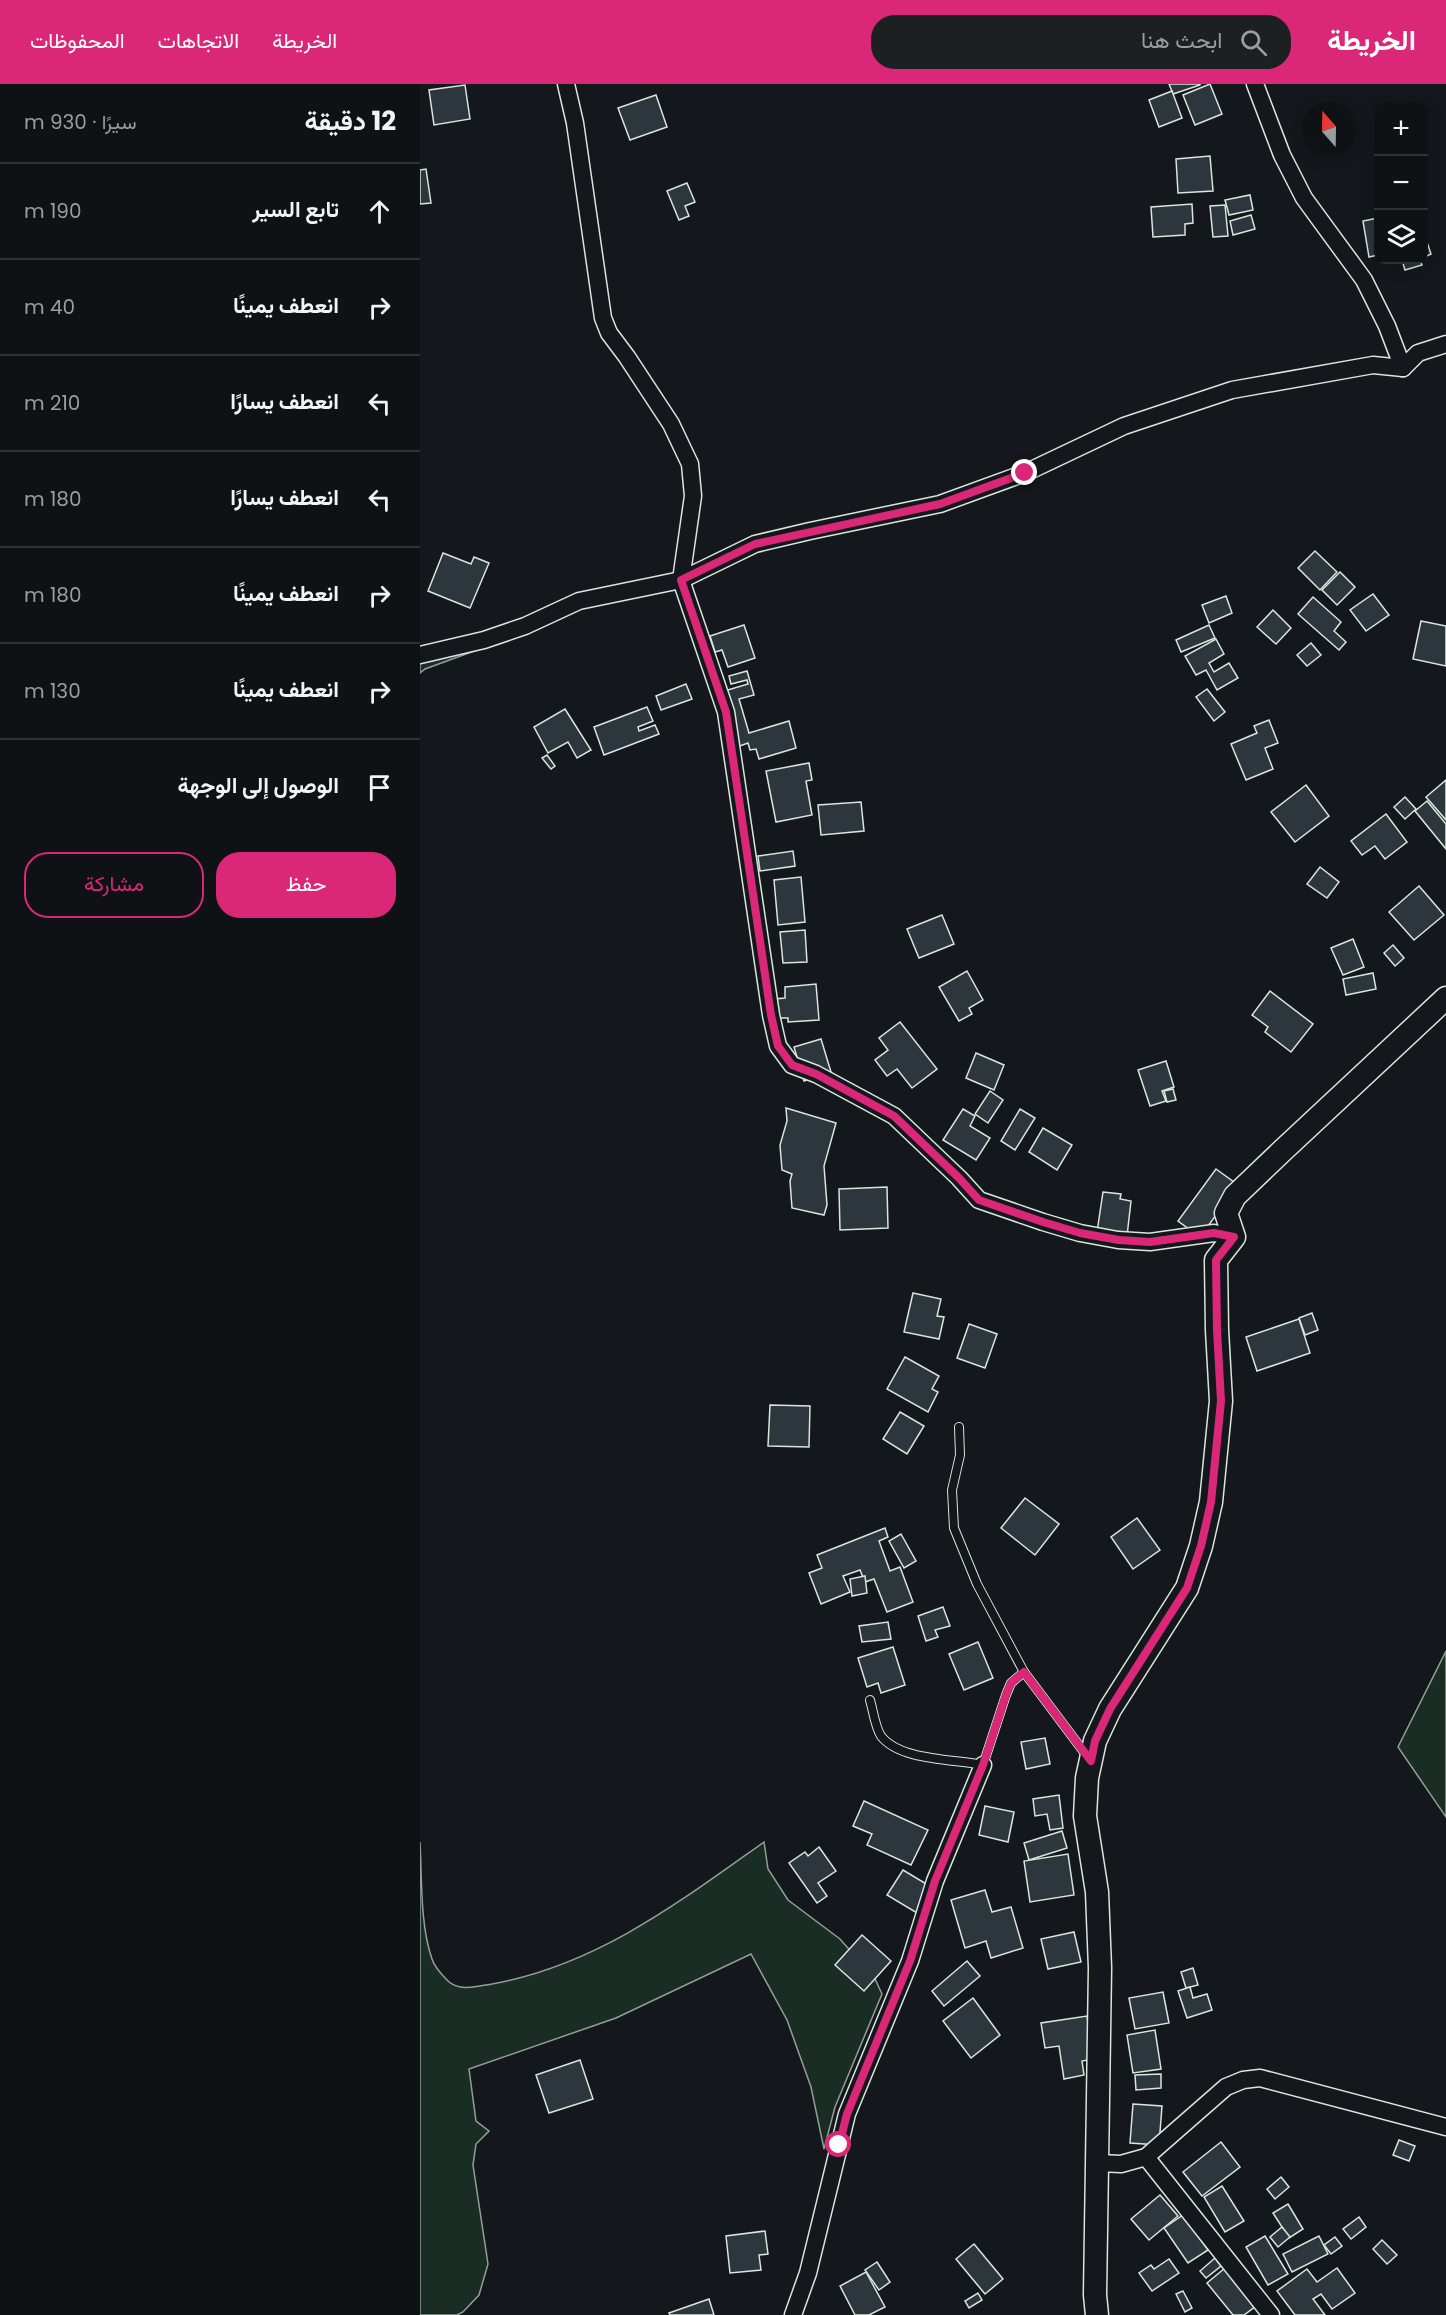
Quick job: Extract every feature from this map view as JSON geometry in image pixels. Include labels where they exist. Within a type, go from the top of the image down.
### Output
[{"type":"main road","points":[[1097,2315],[1095,2295],[1100,1968],[1098,1903],[1085,1816],[1087,1778],[1095,1741],[1110,1709],[1187,1588],[1201,1546],[1211,1502],[1221,1401],[1216,1260],[1234,1237],[1226,1213],[1235,1196],[1446,998]]},
{"type":"street","points":[[566,84],[575,123],[603,318],[609,333],[671,424],[690,464],[693,496],[681,580],[726,712],[771,1015],[778,1046],[792,1065],[816,1074],[894,1116],[979,1200],[1080,1233],[1119,1240],[1150,1242],[1214,1233],[1234,1237]]},
{"type":"street","points":[[1255,84],[1282,155],[1304,198],[1364,280],[1387,326],[1402,368]]},
{"type":"street","points":[[420,655],[484,640],[525,626],[579,601],[681,580],[755,544],[940,504],[1025,473],[1124,426],[1232,390],[1373,365],[1402,368],[1418,353],[1446,344]]},
{"type":"street","points":[[793,2315],[808,2273],[847,2114],[910,1961],[935,1881],[983,1765]]},
{"type":"street","points":[[1098,2163],[1121,2164],[1146,2157],[1226,2086],[1243,2080],[1260,2078],[1446,2127]]},
{"type":"street","points":[[1146,2157],[1271,2315]]},
{"type":"lane","points":[[959,1426],[960,1455],[952,1490],[954,1528],[977,1584],[1024,1672],[1091,1761]]},
{"type":"lane","points":[[870,1700],[880,1735],[897,1749],[983,1765],[1008,1689],[1011,1683],[1024,1672]]},
{"type":"green space","points":[[488,646],[425,669],[420,673],[420,662]]},
{"type":"green space","points":[[1446,1651],[1446,1817],[1398,1747]]},
{"type":"green space","points":[[420,1842],[423,1917],[432,1959],[448,1981],[458,1986],[469,1987],[530,1975],[602,1947],[668,1909],[764,1842],[768,1869],[788,1900],[840,1939],[875,1979],[882,1994],[835,2107],[824,2149],[811,2087],[787,2020],[751,1954],[616,2018],[469,2069],[476,2121],[489,2131],[476,2144],[473,2165],[488,2264],[479,2295],[463,2312],[457,2315],[420,2315]]},
{"type":"building","points":[[1169,84],[1200,84],[1200,85],[1173,94]]},
{"type":"building","points":[[1210,84],[1222,114],[1195,125],[1183,95]]},
{"type":"building","points":[[465,85],[470,119],[434,125],[429,90]]},
{"type":"building","points":[[1172,91],[1182,118],[1159,127],[1149,100]]},
{"type":"building","points":[[656,95],[667,127],[630,140],[618,108]]},
{"type":"building","points":[[1210,156],[1213,191],[1178,193],[1176,159]]},
{"type":"building","points":[[426,169],[431,203],[420,204],[420,170]]},
{"type":"building","points":[[687,183],[695,202],[685,206],[689,216],[679,220],[667,191]]},
{"type":"building","points":[[1250,195],[1253,210],[1229,215],[1225,200]]},
{"type":"building","points":[[1192,204],[1193,223],[1185,224],[1185,235],[1153,237],[1151,207]]},
{"type":"building","points":[[1225,205],[1228,236],[1213,237],[1210,206]]},
{"type":"building","points":[[1251,215],[1255,229],[1233,235],[1230,221]]},
{"type":"building","points":[[1374,219],[1374,256],[1369,257],[1363,221]]},
{"type":"building","points":[[1403,264],[1422,265],[1405,270]]},
{"type":"building","points":[[1315,551],[1337,572],[1320,590],[1298,568]]},
{"type":"building","points":[[443,553],[471,564],[474,557],[489,563],[470,608],[428,591]]},
{"type":"building","points":[[1340,572],[1355,587],[1337,605],[1322,590]]},
{"type":"building","points":[[1373,594],[1389,615],[1366,631],[1350,610]]},
{"type":"building","points":[[1226,596],[1232,613],[1209,623],[1202,605]]},
{"type":"building","points":[[1313,597],[1341,622],[1334,631],[1346,642],[1339,650],[1298,614]]},
{"type":"building","points":[[1273,610],[1291,628],[1276,644],[1257,627]]},
{"type":"building","points":[[1421,621],[1446,626],[1446,666],[1413,659]]},
{"type":"building","points":[[744,625],[755,658],[728,667],[722,650],[715,652],[710,636]]},
{"type":"building","points":[[1209,625],[1215,638],[1181,652],[1176,640]]},
{"type":"building","points":[[1216,639],[1224,654],[1209,663],[1214,672],[1229,663],[1238,678],[1217,690],[1206,670],[1196,675],[1185,656]]},
{"type":"building","points":[[1311,643],[1321,655],[1307,666],[1297,655]]},
{"type":"building","points":[[747,671],[754,695],[739,699],[749,733],[789,721],[796,748],[759,759],[756,749],[750,750],[748,743],[737,747],[721,692],[748,684],[747,680],[731,684],[729,676]]},
{"type":"building","points":[[686,684],[692,699],[661,710],[656,696]]},
{"type":"building","points":[[1207,689],[1225,712],[1214,721],[1196,697]]},
{"type":"building","points":[[647,707],[653,721],[638,727],[639,731],[655,725],[659,734],[604,755],[594,727]]},
{"type":"building","points":[[565,709],[591,750],[577,758],[568,742],[548,753],[534,727]]},
{"type":"building","points":[[1269,720],[1278,743],[1265,748],[1273,769],[1246,780],[1231,744],[1257,733],[1254,726]]},
{"type":"building","points":[[547,755],[555,766],[551,769],[542,758]]},
{"type":"building","points":[[809,763],[812,780],[806,781],[812,815],[776,822],[766,771]]},
{"type":"building","points":[[1446,780],[1446,820],[1426,797]]},
{"type":"building","points":[[1306,785],[1329,816],[1295,842],[1271,812]]},
{"type":"building","points":[[1405,797],[1416,809],[1405,819],[1394,807]]},
{"type":"building","points":[[1427,801],[1446,824],[1446,849],[1415,811]]},
{"type":"building","points":[[861,802],[864,831],[821,835],[818,805]]},
{"type":"building","points":[[1386,814],[1407,842],[1385,859],[1375,846],[1362,855],[1351,841]]},
{"type":"building","points":[[793,851],[795,866],[760,871],[758,856]]},
{"type":"building","points":[[1320,867],[1339,882],[1327,898],[1307,884]]},
{"type":"building","points":[[801,877],[805,922],[778,925],[774,880]]},
{"type":"building","points":[[1419,886],[1444,915],[1414,940],[1389,912]]},
{"type":"building","points":[[942,915],[954,944],[919,958],[907,929]]},
{"type":"building","points":[[805,930],[807,962],[783,963],[780,932]]},
{"type":"building","points":[[1353,939],[1364,967],[1343,975],[1331,948]]},
{"type":"building","points":[[1393,945],[1404,958],[1395,966],[1384,953]]},
{"type":"building","points":[[967,971],[983,1000],[969,1008],[972,1014],[959,1021],[939,987]]},
{"type":"building","points":[[1373,973],[1376,989],[1346,995],[1343,979]]},
{"type":"building","points":[[816,984],[819,1020],[788,1022],[788,1018],[776,1018],[774,999],[785,998],[785,987]]},
{"type":"building","points":[[1270,991],[1313,1024],[1291,1052],[1265,1032],[1268,1027],[1252,1015]]},
{"type":"building","points":[[900,1022],[937,1069],[912,1088],[897,1069],[887,1076],[875,1060],[888,1050],[879,1038]]},
{"type":"building","points":[[821,1039],[831,1072],[804,1081],[794,1047]]},
{"type":"building","points":[[976,1053],[1004,1065],[994,1090],[966,1078]]},
{"type":"building","points":[[1166,1061],[1174,1087],[1162,1091],[1166,1101],[1150,1106],[1138,1070]]},
{"type":"building","points":[[1173,1089],[1176,1100],[1167,1102],[1164,1091]]},
{"type":"building","points":[[990,1091],[1003,1100],[988,1123],[975,1114]]},
{"type":"building","points":[[786,1108],[836,1123],[824,1166],[827,1205],[824,1215],[792,1208],[790,1181],[792,1174],[782,1170],[780,1145],[787,1121]]},
{"type":"building","points":[[963,1109],[975,1116],[970,1126],[990,1138],[976,1160],[943,1140]]},
{"type":"building","points":[[1020,1109],[1035,1118],[1015,1150],[1001,1141]]},
{"type":"building","points":[[1043,1128],[1072,1145],[1057,1170],[1029,1152]]},
{"type":"building","points":[[1216,1169],[1238,1185],[1200,1237],[1178,1221]]},
{"type":"building","points":[[887,1187],[888,1228],[840,1230],[839,1189]]},
{"type":"building","points":[[1103,1192],[1121,1194],[1120,1199],[1131,1201],[1127,1236],[1097,1232]]},
{"type":"building","points":[[913,1293],[941,1299],[937,1316],[944,1317],[939,1339],[904,1332]]},
{"type":"building","points":[[1312,1313],[1318,1330],[1305,1335],[1299,1318]]},
{"type":"building","points":[[1299,1319],[1310,1353],[1257,1371],[1246,1337]]},
{"type":"building","points":[[969,1324],[997,1334],[985,1368],[957,1358]]},
{"type":"building","points":[[905,1357],[939,1376],[932,1389],[938,1392],[928,1412],[887,1389]]},
{"type":"building","points":[[770,1405],[810,1406],[809,1447],[768,1446]]},
{"type":"building","points":[[900,1412],[924,1426],[907,1454],[883,1439]]},
{"type":"building","points":[[1025,1498],[1059,1524],[1035,1555],[1001,1528]]},
{"type":"building","points":[[1137,1518],[1160,1550],[1133,1569],[1111,1537]]},
{"type":"building","points":[[885,1528],[888,1537],[879,1541],[890,1571],[900,1567],[913,1602],[887,1612],[874,1579],[865,1582],[860,1570],[843,1576],[850,1592],[821,1604],[809,1573],[822,1568],[817,1555]]},
{"type":"building","points":[[901,1534],[916,1561],[904,1568],[889,1541]]},
{"type":"building","points":[[865,1576],[867,1593],[852,1596],[850,1579]]},
{"type":"building","points":[[943,1607],[950,1626],[935,1630],[938,1637],[926,1641],[918,1616]]},
{"type":"building","points":[[888,1622],[891,1639],[862,1642],[859,1626]]},
{"type":"building","points":[[978,1642],[993,1678],[964,1690],[949,1654]]},
{"type":"building","points":[[893,1647],[905,1685],[881,1693],[878,1683],[867,1687],[858,1658]]},
{"type":"building","points":[[1045,1738],[1050,1764],[1026,1769],[1021,1742]]},
{"type":"building","points":[[1059,1795],[1063,1828],[1050,1830],[1047,1814],[1035,1816],[1033,1799]]},
{"type":"building","points":[[864,1801],[928,1830],[911,1865],[867,1845],[872,1834],[853,1826]]},
{"type":"building","points":[[985,1806],[1014,1812],[1008,1842],[979,1835]]},
{"type":"building","points":[[1062,1831],[1067,1848],[1029,1860],[1024,1843]]},
{"type":"building","points":[[819,1847],[836,1871],[818,1883],[827,1896],[817,1903],[789,1863],[805,1852],[808,1856]]},
{"type":"building","points":[[1068,1854],[1074,1895],[1030,1902],[1024,1861]]},
{"type":"building","points":[[903,1870],[933,1888],[917,1913],[887,1895]]},
{"type":"building","points":[[985,1890],[992,1912],[1011,1907],[1023,1948],[991,1958],[986,1941],[965,1948],[951,1900]]},
{"type":"building","points":[[1074,1932],[1081,1962],[1048,1969],[1041,1939]]},
{"type":"building","points":[[862,1935],[891,1961],[864,1991],[835,1965]]},
{"type":"building","points":[[967,1961],[980,1976],[944,2006],[932,1991]]},
{"type":"building","points":[[1193,1968],[1198,1985],[1186,1988],[1181,1972]]},
{"type":"building","points":[[1190,1987],[1193,1998],[1207,1994],[1212,2010],[1187,2018],[1178,1991]]},
{"type":"building","points":[[1163,1992],[1169,2023],[1135,2029],[1129,1998]]},
{"type":"building","points":[[973,1998],[1000,2035],[971,2058],[943,2021]]},
{"type":"building","points":[[1087,2016],[1093,2059],[1082,2061],[1084,2075],[1064,2079],[1059,2046],[1045,2048],[1041,2023]]},
{"type":"building","points":[[1155,2030],[1161,2069],[1133,2073],[1127,2035]]},
{"type":"building","points":[[580,2060],[593,2099],[549,2113],[536,2075]]},
{"type":"building","points":[[1161,2074],[1161,2088],[1136,2090],[1135,2075]]},
{"type":"building","points":[[1133,2104],[1162,2106],[1159,2145],[1130,2143]]},
{"type":"building","points":[[1399,2140],[1415,2146],[1409,2161],[1393,2155]]},
{"type":"building","points":[[1221,2142],[1240,2167],[1202,2196],[1183,2172]]},
{"type":"building","points":[[1281,2177],[1289,2187],[1275,2199],[1267,2189]]},
{"type":"building","points":[[1222,2186],[1244,2221],[1225,2232],[1204,2197]]},
{"type":"building","points":[[1160,2195],[1178,2216],[1149,2240],[1131,2219]]},
{"type":"building","points":[[1288,2204],[1303,2229],[1289,2238],[1273,2213]]},
{"type":"building","points":[[1183,2215],[1208,2250],[1188,2263],[1164,2228]]},
{"type":"building","points":[[1359,2217],[1366,2227],[1351,2239],[1343,2229]]},
{"type":"building","points":[[1282,2227],[1290,2237],[1278,2247],[1270,2237]]},
{"type":"building","points":[[765,2231],[768,2254],[759,2255],[761,2270],[730,2273],[726,2236]]},
{"type":"building","points":[[1265,2236],[1288,2274],[1268,2285],[1246,2247]]},
{"type":"building","points":[[1319,2236],[1328,2254],[1292,2272],[1283,2254]]},
{"type":"building","points":[[1335,2237],[1342,2246],[1331,2254],[1324,2245]]},
{"type":"building","points":[[1382,2240],[1397,2255],[1387,2264],[1373,2249]]},
{"type":"building","points":[[974,2244],[1003,2279],[985,2294],[956,2259]]},
{"type":"building","points":[[1215,2258],[1221,2266],[1206,2278],[1200,2271]]},
{"type":"building","points":[[1169,2259],[1179,2273],[1152,2291],[1139,2273],[1151,2265],[1154,2269]]},
{"type":"building","points":[[877,2262],[890,2282],[879,2290],[865,2270]]},
{"type":"building","points":[[1225,2268],[1256,2306],[1244,2315],[1233,2315],[1207,2283]]},
{"type":"building","points":[[1337,2268],[1355,2293],[1332,2309],[1321,2294],[1313,2299],[1325,2315],[1295,2315],[1277,2291],[1307,2269],[1317,2282]]},
{"type":"building","points":[[866,2272],[885,2307],[869,2315],[855,2315],[840,2286]]},
{"type":"building","points":[[1183,2291],[1192,2308],[1185,2312],[1176,2294]]},
{"type":"building","points":[[978,2293],[982,2300],[969,2308],[965,2301]]},
{"type":"building","points":[[709,2299],[714,2315],[670,2315],[669,2313]]},
{"type":"route","points":[[839,2145],[847,2114],[910,1961],[935,1881],[983,1765],[1011,1683],[1024,1672],[1091,1761],[1095,1741],[1110,1709],[1187,1588],[1201,1546],[1211,1502],[1218,1452],[1221,1401],[1216,1260],[1234,1237],[1214,1233],[1180,1240],[1150,1242],[1119,1240],[1080,1233],[979,1200],[894,1116],[816,1074],[792,1065],[778,1046],[771,1015],[726,712],[681,580],[755,544],[880,515],[940,504],[1025,473]]}]
